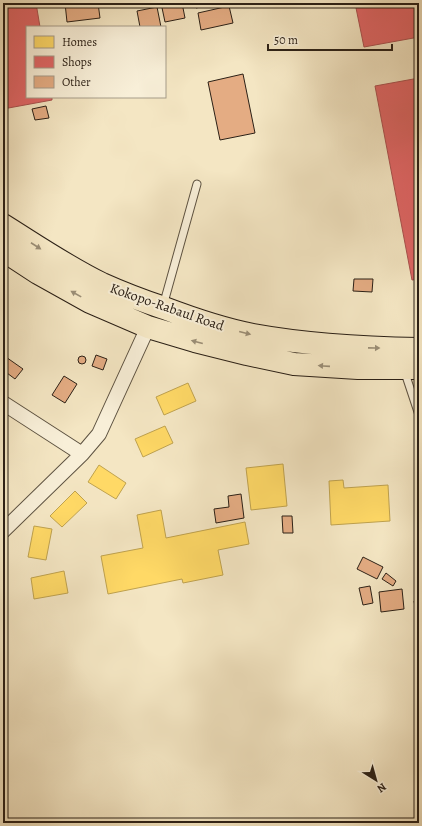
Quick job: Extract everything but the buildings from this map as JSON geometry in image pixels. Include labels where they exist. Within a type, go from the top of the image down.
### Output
[{"type":"main road","name":"Kokopo-Rabaul Road","points":[[3,225],[52,256],[101,284],[203,323],[252,335],[302,342],[364,348],[419,349]]},
{"type":"main road","name":"Kokopo-Rabaul Road","points":[[3,250],[38,273],[90,302],[148,327],[239,353],[294,364],[358,368],[411,368]]},
{"type":"street","points":[[3,531],[82,454],[99,434],[148,327]]},
{"type":"street","points":[[3,403],[82,454]]},
{"type":"lane","points":[[163,308],[197,184]]},
{"type":"lane","points":[[411,368],[419,415]]}]
